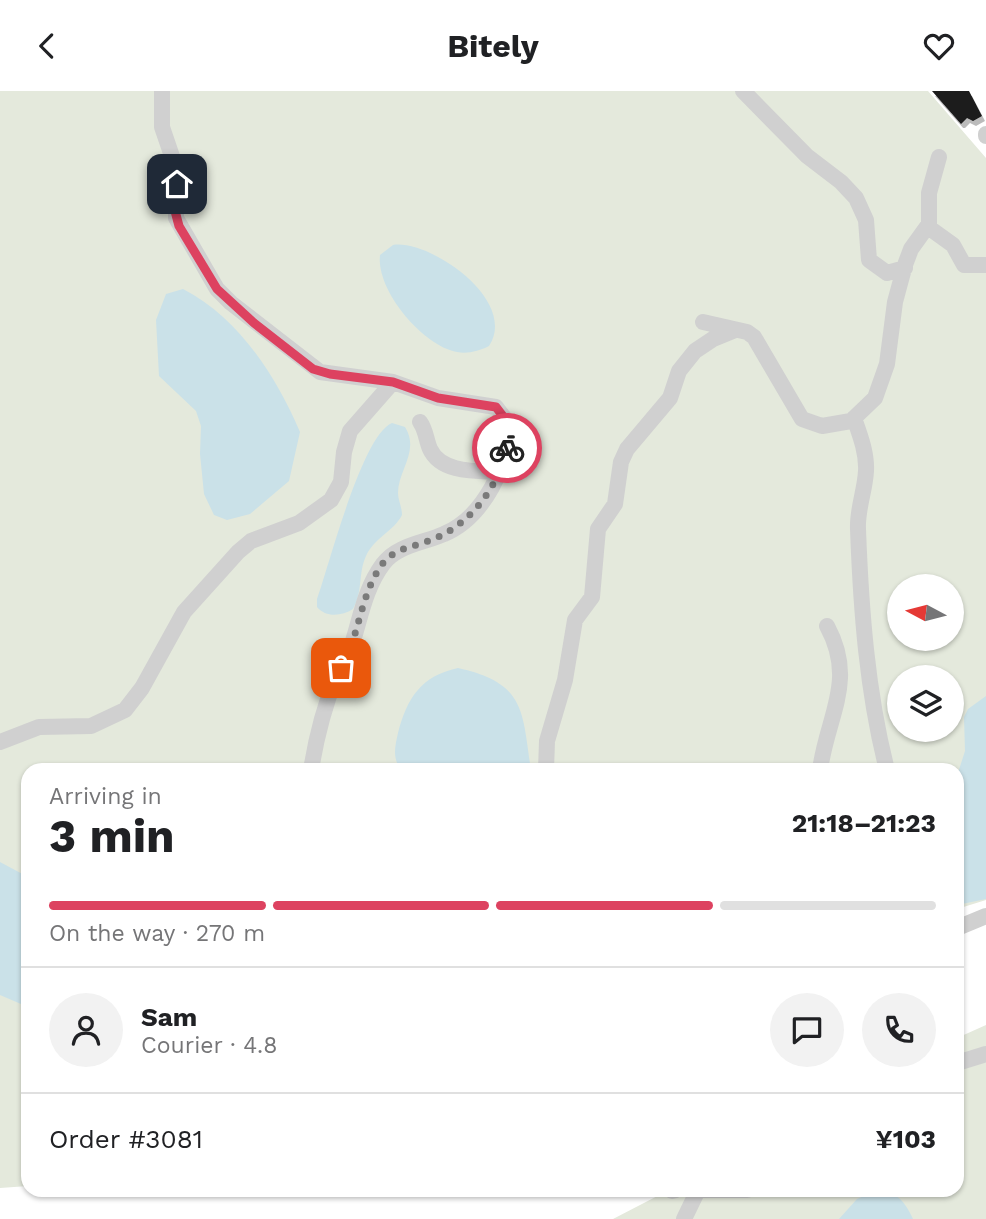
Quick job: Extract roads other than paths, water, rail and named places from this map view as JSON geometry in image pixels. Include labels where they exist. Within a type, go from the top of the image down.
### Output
[{"type":"lane","points":[[162,91],[162,127],[176,168],[176,218],[217,289],[254,323],[313,369],[330,374],[393,382],[438,398],[501,410],[509,424],[509,434],[498,472],[484,498],[454,529],[402,549],[390,555],[382,565],[361,607],[348,656],[330,696],[313,763]]},
{"type":"lane","points":[[743,91],[807,156],[841,182],[856,198],[866,220],[869,260],[887,273],[905,268]]},
{"type":"lane","points":[[703,322],[747,332],[762,345],[769,367],[803,419],[822,426],[854,418],[875,398],[883,378],[905,268],[911,249],[928,227],[930,186],[939,157]]},
{"type":"lane","points":[[928,227],[953,245],[964,265],[986,265]]},
{"type":"lane","points":[[546,763],[547,741],[565,680],[575,620],[593,597],[598,529],[615,504],[621,462],[627,449],[670,398],[679,371],[695,351],[736,330]]},
{"type":"lane","points":[[1,739],[39,727],[92,726],[125,710],[142,688],[184,612],[238,552],[251,541],[299,523],[331,500],[341,482],[344,452],[350,431],[393,382]]},
{"type":"lane","points":[[854,418],[863,446],[866,471],[858,528],[868,664],[886,763]]},
{"type":"lane","points":[[420,422],[431,452],[443,463],[460,469],[498,472]]},
{"type":"lane","points":[[822,763],[841,680],[838,653],[827,626]]},
{"type":"lane","points":[[964,925],[986,915]]},
{"type":"lane","points":[[964,1061],[986,1054]]},
{"type":"lane","points":[[684,1219],[697,1197]]},
{"type":"water","points":[[393,245],[409,246],[427,252],[466,276],[481,292],[492,310],[495,328],[489,346],[473,352],[457,352],[443,347],[416,327],[393,299],[385,284],[380,255]]},
{"type":"water","points":[[183,289],[222,316],[254,350],[279,390],[300,432],[289,481],[250,514],[227,520],[214,515],[204,494],[200,454],[201,426],[196,411],[159,376],[156,320],[166,294]]},
{"type":"water","points":[[392,423],[405,427],[410,444],[399,485],[402,515],[366,556],[353,609],[339,614],[325,613],[317,607],[317,599],[348,503],[369,451],[381,433]]},
{"type":"water","points":[[458,668],[480,674],[509,691],[522,716],[530,763],[397,763],[395,747],[398,733],[411,699],[425,683]]},
{"type":"water","points":[[986,696],[986,899],[964,904],[964,763],[961,763],[965,751],[964,717],[968,709]]},
{"type":"water","points":[[0,862],[21,873],[21,1004],[0,995]]},
{"type":"water","points":[[898,1197],[913,1219],[839,1219],[857,1199]]}]
